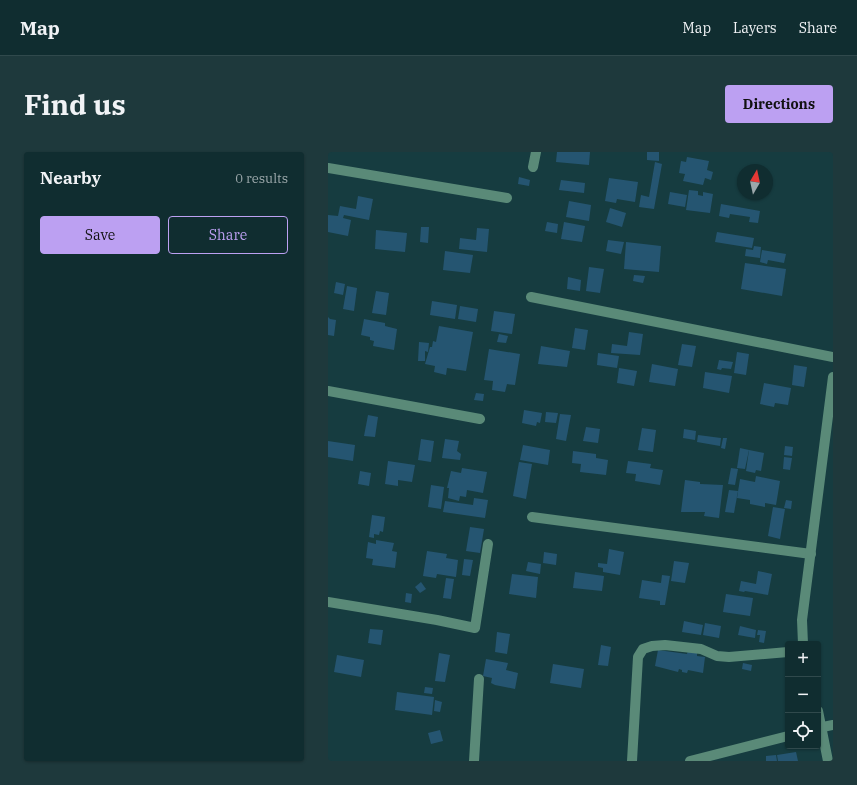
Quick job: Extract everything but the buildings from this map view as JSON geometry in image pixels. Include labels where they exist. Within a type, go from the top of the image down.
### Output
[{"type":"street","points":[[533,167],[536,152]]},
{"type":"street","points":[[328,168],[507,198]]},
{"type":"street","points":[[531,297],[833,357]]},
{"type":"street","points":[[803,641],[802,620],[833,377]]},
{"type":"street","points":[[328,391],[480,419]]},
{"type":"street","points":[[532,517],[811,554]]},
{"type":"street","points":[[328,602],[437,620],[475,628],[488,544]]},
{"type":"street","points":[[632,761],[638,657],[643,649],[652,646],[686,647],[701,649],[717,656],[729,657],[785,652]]},
{"type":"street","points":[[474,761],[478,679]]},
{"type":"street","points":[[821,727],[833,725]]},
{"type":"street","points":[[821,731],[828,760]]},
{"type":"street","points":[[690,761],[785,737]]},
{"type":"street","points":[[828,760],[833,748]]}]
